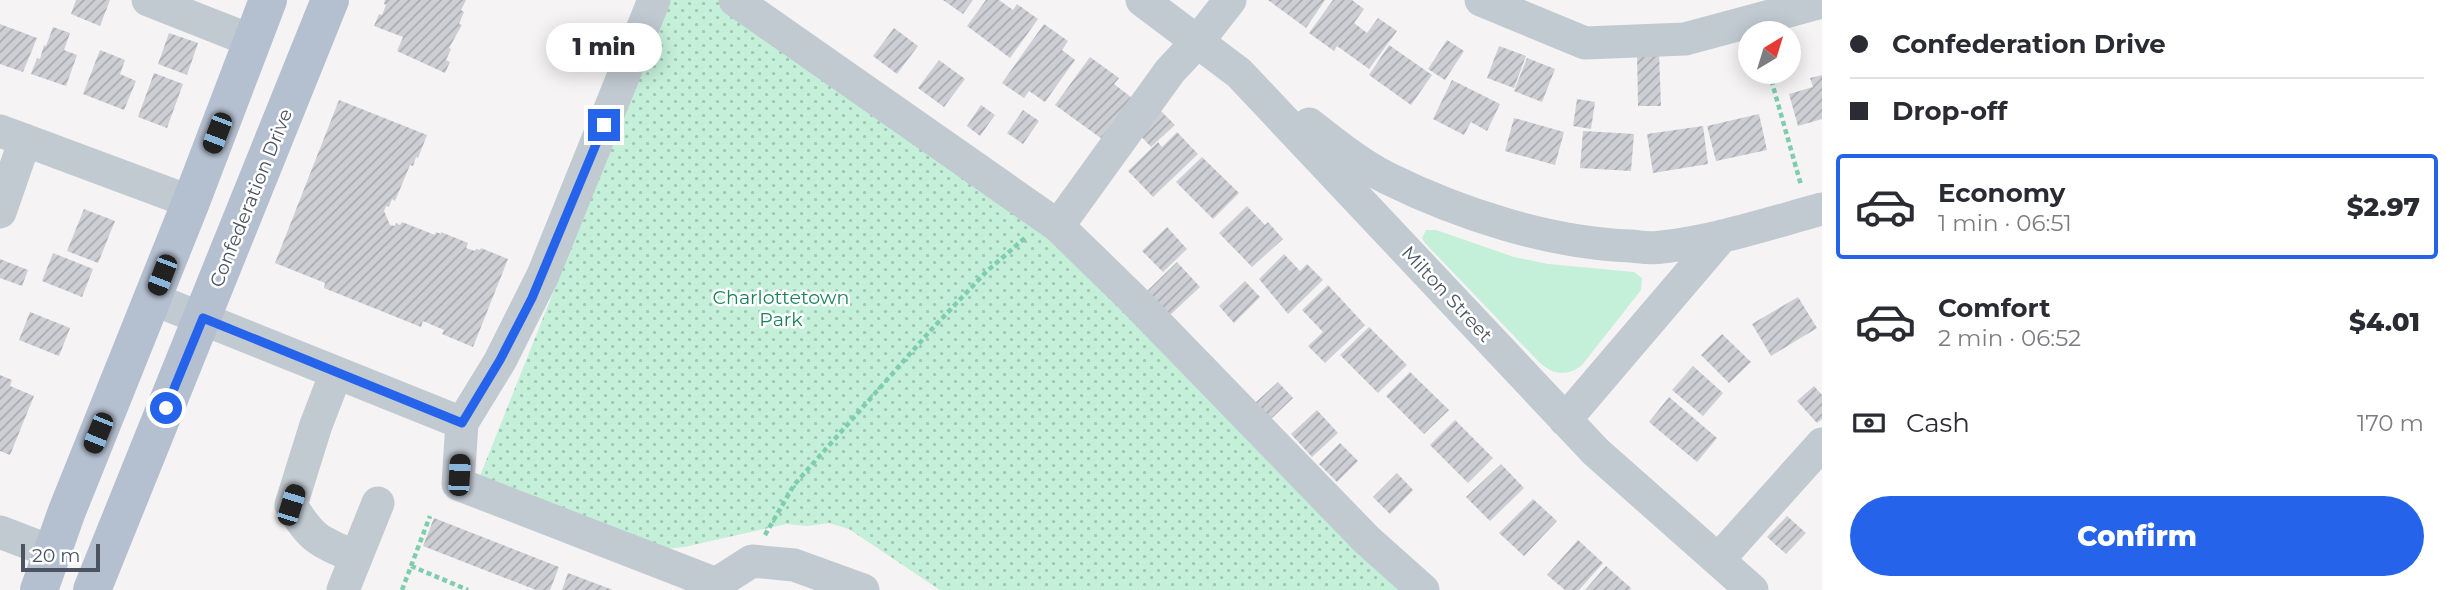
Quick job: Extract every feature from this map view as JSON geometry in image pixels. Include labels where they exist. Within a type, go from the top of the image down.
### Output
[{"type":"main road","points":[[39,590],[268,0]]},
{"type":"main road","name":"Confederation Drive","points":[[92,590],[330,0]]},
{"type":"street","points":[[148,0],[252,41]]},
{"type":"street","points":[[654,0],[543,275],[505,351],[462,423],[458,484],[715,587],[752,561],[794,565],[863,590]]},
{"type":"street","points":[[735,0],[1053,222],[1132,298],[1367,540],[1423,590]]},
{"type":"street","name":"Milton Street","points":[[1142,0],[1239,73],[1596,452],[1735,580]]},
{"type":"street","points":[[1053,222],[1170,71],[1230,0]]},
{"type":"street","points":[[1481,0],[1585,43],[1685,39],[1822,2]]},
{"type":"street","points":[[1239,73],[1386,178],[1457,210],[1539,233],[1609,246],[1661,248],[1722,236],[1812,198]]},
{"type":"street","points":[[0,212],[13,136],[191,202]]},
{"type":"street","points":[[1565,420],[1722,236]]},
{"type":"street","points":[[153,299],[462,423]]},
{"type":"street","points":[[337,373],[316,425],[291,505],[305,528],[321,543],[356,557]]},
{"type":"street","points":[[1735,580],[1822,444]]},
{"type":"street","points":[[343,590],[378,503]]},
{"type":"street","points":[[0,532],[52,552]]},
{"type":"path","points":[[1773,84],[1812,198]]},
{"type":"path","points":[[752,561],[794,485],[986,272],[1053,222]]},
{"type":"path","points":[[402,590],[430,516]]},
{"type":"path","points":[[411,566],[468,590]]},
{"type":"green space","name":"Charlottetown Park","points":[[670,0],[725,0],[1044,232],[1403,590],[940,590],[849,529],[829,523],[807,526],[786,524],[664,549],[480,476]]},
{"type":"green space","points":[[1426,230],[1436,230],[1514,257],[1548,264],[1634,272],[1642,278],[1641,290],[1582,365],[1565,373],[1555,372],[1539,362],[1425,243],[1422,238]]},
{"type":"building","points":[[76,0],[110,0],[100,26],[71,14]]},
{"type":"building","points":[[385,0],[466,0],[461,10],[464,12],[459,24],[462,25],[449,48],[451,49],[446,60],[450,62],[445,73],[397,51],[403,37],[374,26],[379,14],[382,15]]},
{"type":"building","points":[[943,0],[973,0],[963,14]]},
{"type":"building","points":[[986,0],[999,0],[1013,10],[1017,4],[1038,19],[1010,58],[967,26]]},
{"type":"building","points":[[1268,0],[1325,0],[1306,28]]},
{"type":"building","points":[[1333,0],[1352,0],[1364,9],[1354,23],[1367,33],[1378,18],[1397,31],[1369,69],[1337,46],[1334,51],[1309,33]]},
{"type":"building","points":[[0,24],[37,38],[23,72],[0,64]]},
{"type":"building","points":[[1044,24],[1068,41],[1062,50],[1075,60],[1045,102],[1029,91],[1024,98],[1002,83]]},
{"type":"building","points":[[53,27],[70,33],[64,50],[77,55],[66,86],[31,74]]},
{"type":"building","points":[[894,28],[918,46],[897,74],[873,56]]},
{"type":"building","points":[[169,33],[198,43],[187,75],[158,64]]},
{"type":"building","points":[[1447,40],[1464,51],[1445,80],[1428,69]]},
{"type":"building","points":[[1389,45],[1432,75],[1411,105],[1369,75]]},
{"type":"building","points":[[1499,46],[1526,56],[1514,88],[1487,78]]},
{"type":"building","points":[[100,50],[125,60],[120,74],[136,81],[124,110],[83,94]]},
{"type":"building","points":[[1659,52],[1661,106],[1638,106],[1637,53]]},
{"type":"building","points":[[1090,57],[1119,78],[1114,84],[1132,98],[1102,139],[1055,105]]},
{"type":"building","points":[[1527,58],[1555,69],[1542,102],[1514,91]]},
{"type":"building","points":[[939,60],[965,79],[944,107],[918,88]]},
{"type":"building","points":[[154,73],[183,84],[167,128],[138,117]]},
{"type":"building","points":[[1822,75],[1822,119],[1798,126],[1789,94],[1813,87],[1810,78]]},
{"type":"building","points":[[1452,80],[1500,104],[1487,131],[1471,122],[1464,135],[1433,119]]},
{"type":"building","points":[[1577,99],[1595,102],[1591,129],[1573,126]]},
{"type":"building","points":[[339,100],[427,135],[418,158],[416,157],[413,166],[410,165],[395,201],[392,199],[389,207],[386,206],[384,211],[390,225],[400,225],[402,222],[435,235],[436,232],[441,232],[468,243],[466,248],[475,251],[481,248],[508,259],[473,347],[442,334],[444,330],[423,321],[421,327],[324,288],[325,283],[275,263]]},
{"type":"building","points":[[981,105],[995,115],[980,136],[967,126]]},
{"type":"building","points":[[1023,110],[1039,121],[1023,144],[1007,133]]},
{"type":"building","points":[[1161,111],[1175,125],[1151,147],[1138,133]]},
{"type":"building","points":[[1759,114],[1767,150],[1716,161],[1707,126]]},
{"type":"building","points":[[1514,118],[1564,132],[1555,165],[1505,151]]},
{"type":"building","points":[[1703,126],[1708,164],[1653,173],[1647,134]]},
{"type":"building","points":[[1583,131],[1634,134],[1631,171],[1580,168]]},
{"type":"building","points":[[1177,132],[1198,154],[1153,197],[1128,171],[1158,142],[1162,147]]},
{"type":"building","points":[[1202,157],[1239,193],[1213,219],[1176,182]]},
{"type":"building","points":[[1247,206],[1265,225],[1268,222],[1283,239],[1252,267],[1219,233]]},
{"type":"building","points":[[84,209],[115,221],[98,263],[67,251]]},
{"type":"building","points":[[1167,227],[1187,249],[1163,272],[1142,251]]},
{"type":"building","points":[[53,253],[93,269],[82,297],[42,281]]},
{"type":"building","points":[[1284,254],[1300,271],[1307,264],[1323,280],[1288,314],[1259,279]]},
{"type":"building","points":[[0,259],[28,270],[22,286],[0,278]]},
{"type":"building","points":[[1177,262],[1200,287],[1168,317],[1145,293]]},
{"type":"building","points":[[1245,281],[1260,297],[1234,323],[1219,306]]},
{"type":"building","points":[[1328,285],[1365,325],[1325,363],[1308,346],[1323,332],[1302,310]]},
{"type":"building","points":[[1798,297],[1817,328],[1771,356],[1752,324]]},
{"type":"building","points":[[30,312],[70,328],[59,356],[19,340]]},
{"type":"building","points":[[1369,327],[1407,365],[1378,393],[1340,355]]},
{"type":"building","points":[[1722,334],[1751,362],[1729,383],[1701,355]]},
{"type":"building","points":[[1693,366],[1723,393],[1703,416],[1672,390]]},
{"type":"building","points":[[1410,372],[1449,410],[1424,434],[1386,396]]},
{"type":"building","points":[[0,375],[12,380],[10,386],[34,396],[10,455],[0,451]]},
{"type":"building","points":[[1278,382],[1293,398],[1270,420],[1254,404]]},
{"type":"building","points":[[1814,386],[1822,395],[1822,419],[1817,423],[1797,401]]},
{"type":"building","points":[[1669,397],[1717,438],[1697,462],[1649,422]]},
{"type":"building","points":[[1317,410],[1338,433],[1312,457],[1291,434]]},
{"type":"building","points":[[1455,420],[1493,458],[1468,483],[1430,445]]},
{"type":"building","points":[[1340,443],[1358,461],[1337,482],[1319,464]]},
{"type":"building","points":[[1501,464],[1524,488],[1490,521],[1466,497]]},
{"type":"building","points":[[1397,473],[1413,490],[1390,514],[1373,497]]},
{"type":"building","points":[[1533,499],[1557,521],[1524,556],[1499,533]]},
{"type":"building","points":[[1787,516],[1806,533],[1786,554],[1767,537]]},
{"type":"building","points":[[434,518],[559,567],[550,590],[536,590],[423,546]]},
{"type":"building","points":[[1578,540],[1603,563],[1579,590],[1565,590],[1547,575]]},
{"type":"building","points":[[1606,566],[1631,588],[1630,590],[1585,590]]},
{"type":"building","points":[[568,573],[613,590],[562,590]]},
{"type":"route","points":[[166,408],[203,318],[462,423],[500,360],[543,275],[604,125]]}]
